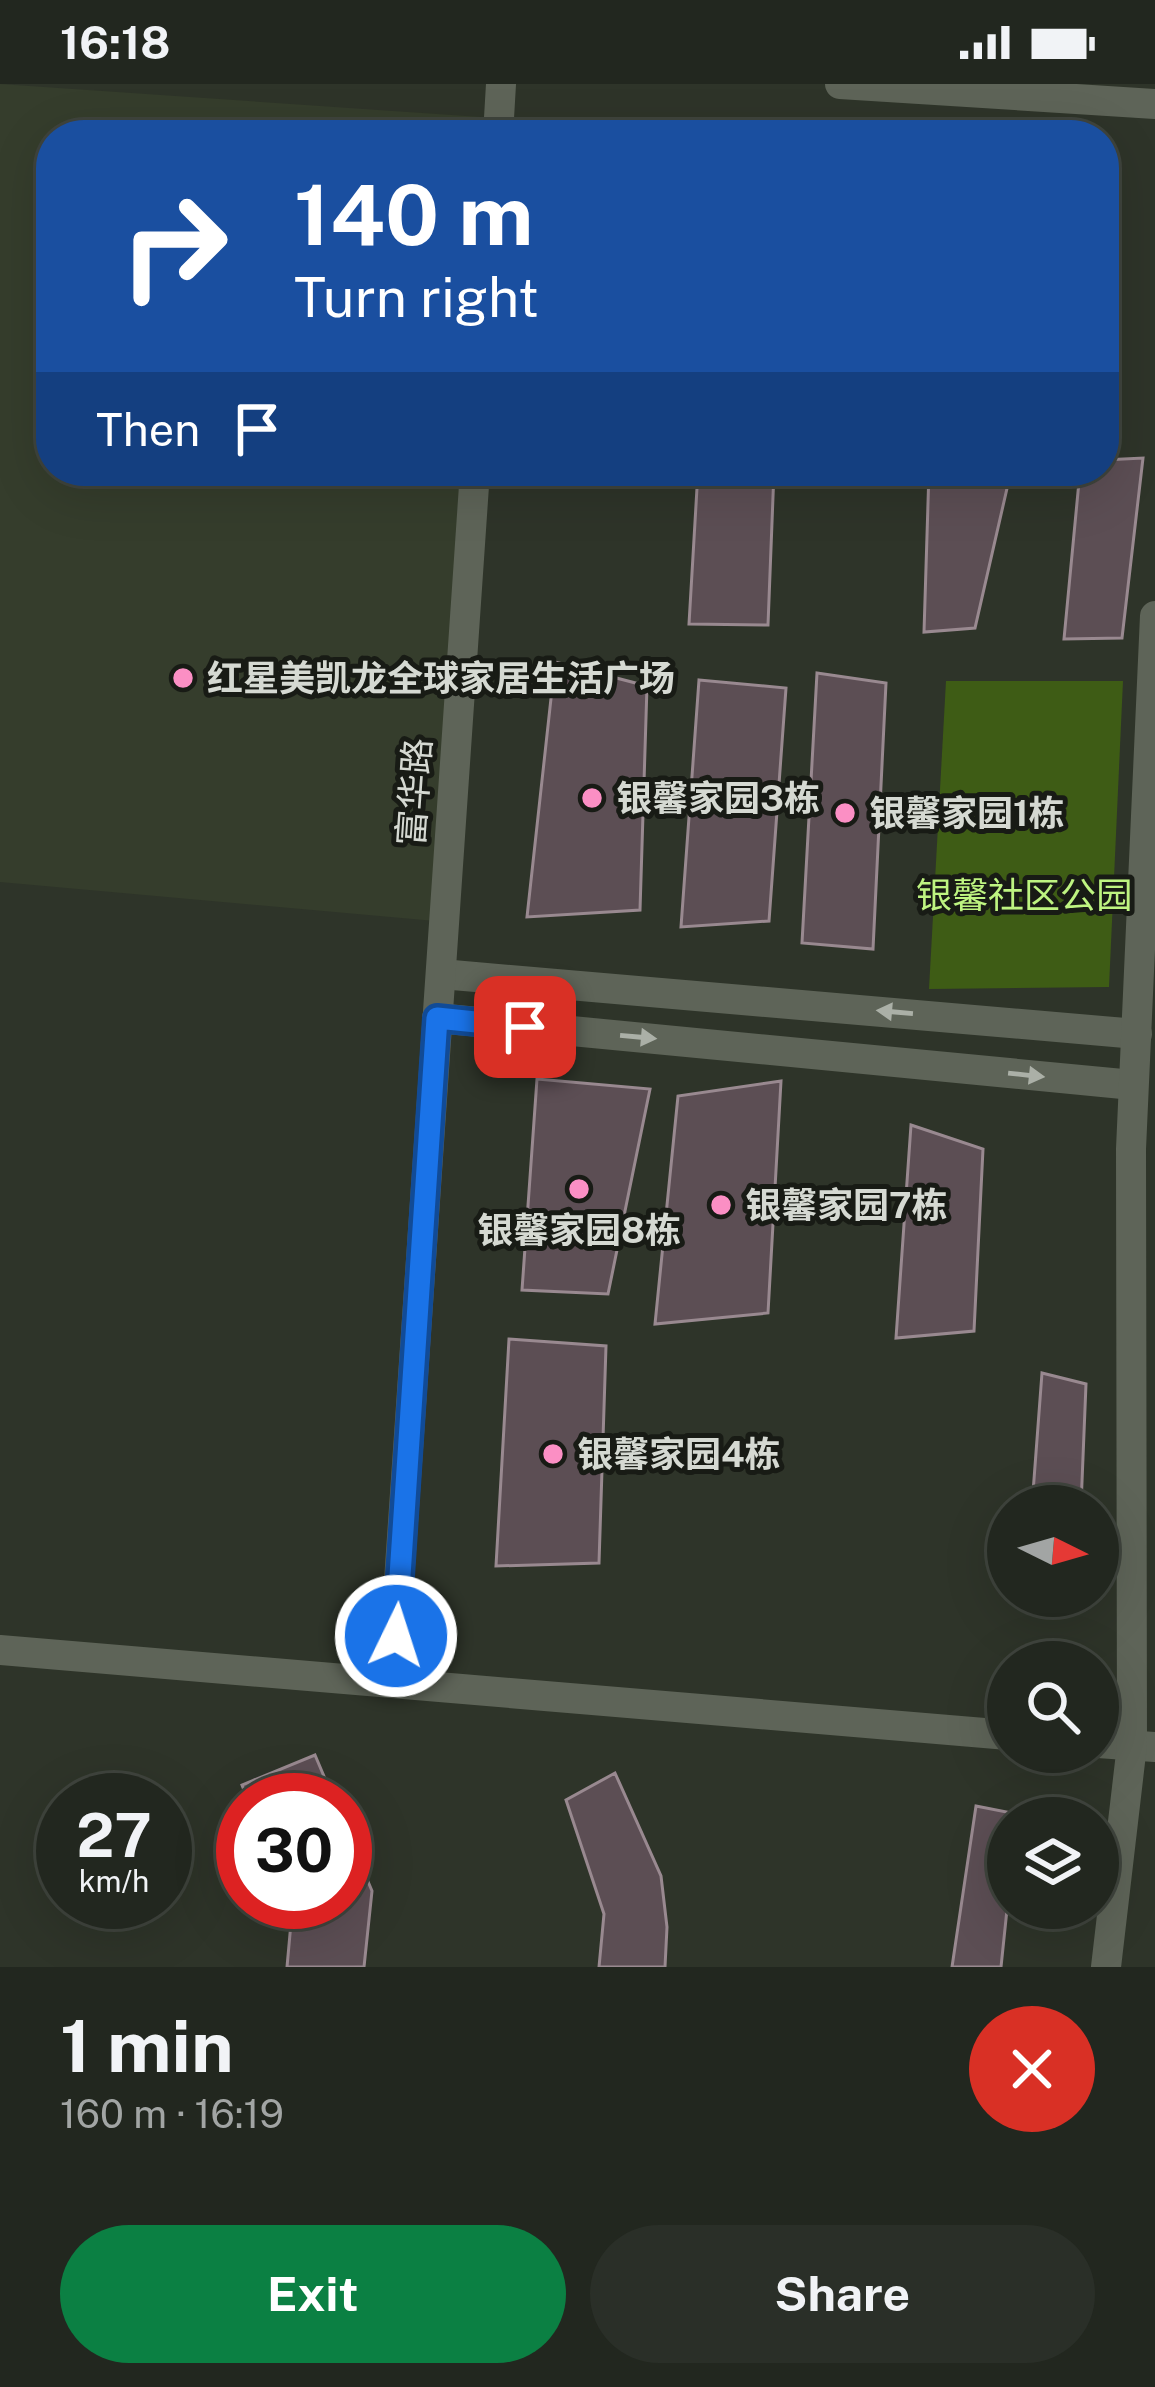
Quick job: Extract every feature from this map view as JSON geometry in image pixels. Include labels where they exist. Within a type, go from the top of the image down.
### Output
[{"type":"street","points":[[499,120],[501,84]]},
{"type":"street","points":[[840,84],[1155,104]]},
{"type":"street","name":"富华路","points":[[392,1683],[474,486]]},
{"type":"street","points":[[1106,1967],[1144,1746],[1129,1440],[1133,1085],[1155,616]]},
{"type":"street","points":[[441,974],[1137,1034]]},
{"type":"street","points":[[437,1018],[1133,1085]]},
{"type":"street","points":[[0,1650],[987,1733]]},
{"type":"shaded area","name":"红星美凯龙全球家居生活广场","points":[[0,84],[481,117],[36,120],[36,486],[460,486],[435,921],[0,882]]},
{"type":"green space","name":"银馨社区公园","points":[[946,681],[1123,681],[1109,987],[929,989]]},
{"type":"building","points":[[1143,458],[1122,638],[1064,639],[1079,486],[1119,486],[1119,459]]},
{"type":"building","points":[[697,486],[773,486],[768,625],[689,624]]},
{"type":"building","points":[[929,486],[1008,486],[975,628],[924,632]]},
{"type":"building","name":"银馨家园3栋","points":[[555,662],[647,686],[640,910],[527,917]]},
{"type":"building","name":"银馨家园1栋","points":[[817,673],[886,683],[873,949],[802,943]]},
{"type":"building","points":[[699,680],[786,688],[769,921],[681,927]]},
{"type":"building","name":"银馨家园8栋","points":[[537,1079],[650,1089],[608,1294],[522,1290]]},
{"type":"building","name":"银馨家园7栋","points":[[781,1081],[768,1313],[655,1324],[678,1096]]},
{"type":"building","points":[[911,1125],[983,1149],[974,1331],[896,1338]]},
{"type":"building","name":"银馨家园4栋","points":[[509,1339],[606,1346],[599,1563],[496,1566]]},
{"type":"building","points":[[1042,1373],[1086,1384],[1082,1485],[1034,1485]]},
{"type":"building","points":[[315,1755],[323,1773],[271,1773]]},
{"type":"building","points":[[615,1773],[661,1876],[667,1927],[665,1967],[599,1967],[604,1914],[566,1800]]},
{"type":"building","points":[[976,1806],[987,1808],[987,1929],[1005,1929],[1001,1967],[952,1967]]},
{"type":"building","points":[[290,1929],[368,1929],[364,1967],[287,1967]]},
{"type":"place","name":"红星美凯龙全球家居生活广场","points":[[183,678]]},
{"type":"place","name":"银馨家园3栋","points":[[592,798]]},
{"type":"place","name":"银馨家园1栋","points":[[845,813]]},
{"type":"place","name":"银馨家园8栋","points":[[579,1189]]},
{"type":"place","name":"银馨家园7栋","points":[[721,1205]]},
{"type":"place","name":"银馨家园4栋","points":[[553,1454]]},
{"type":"route","points":[[396,1636],[437,1018],[525,1027]]}]
